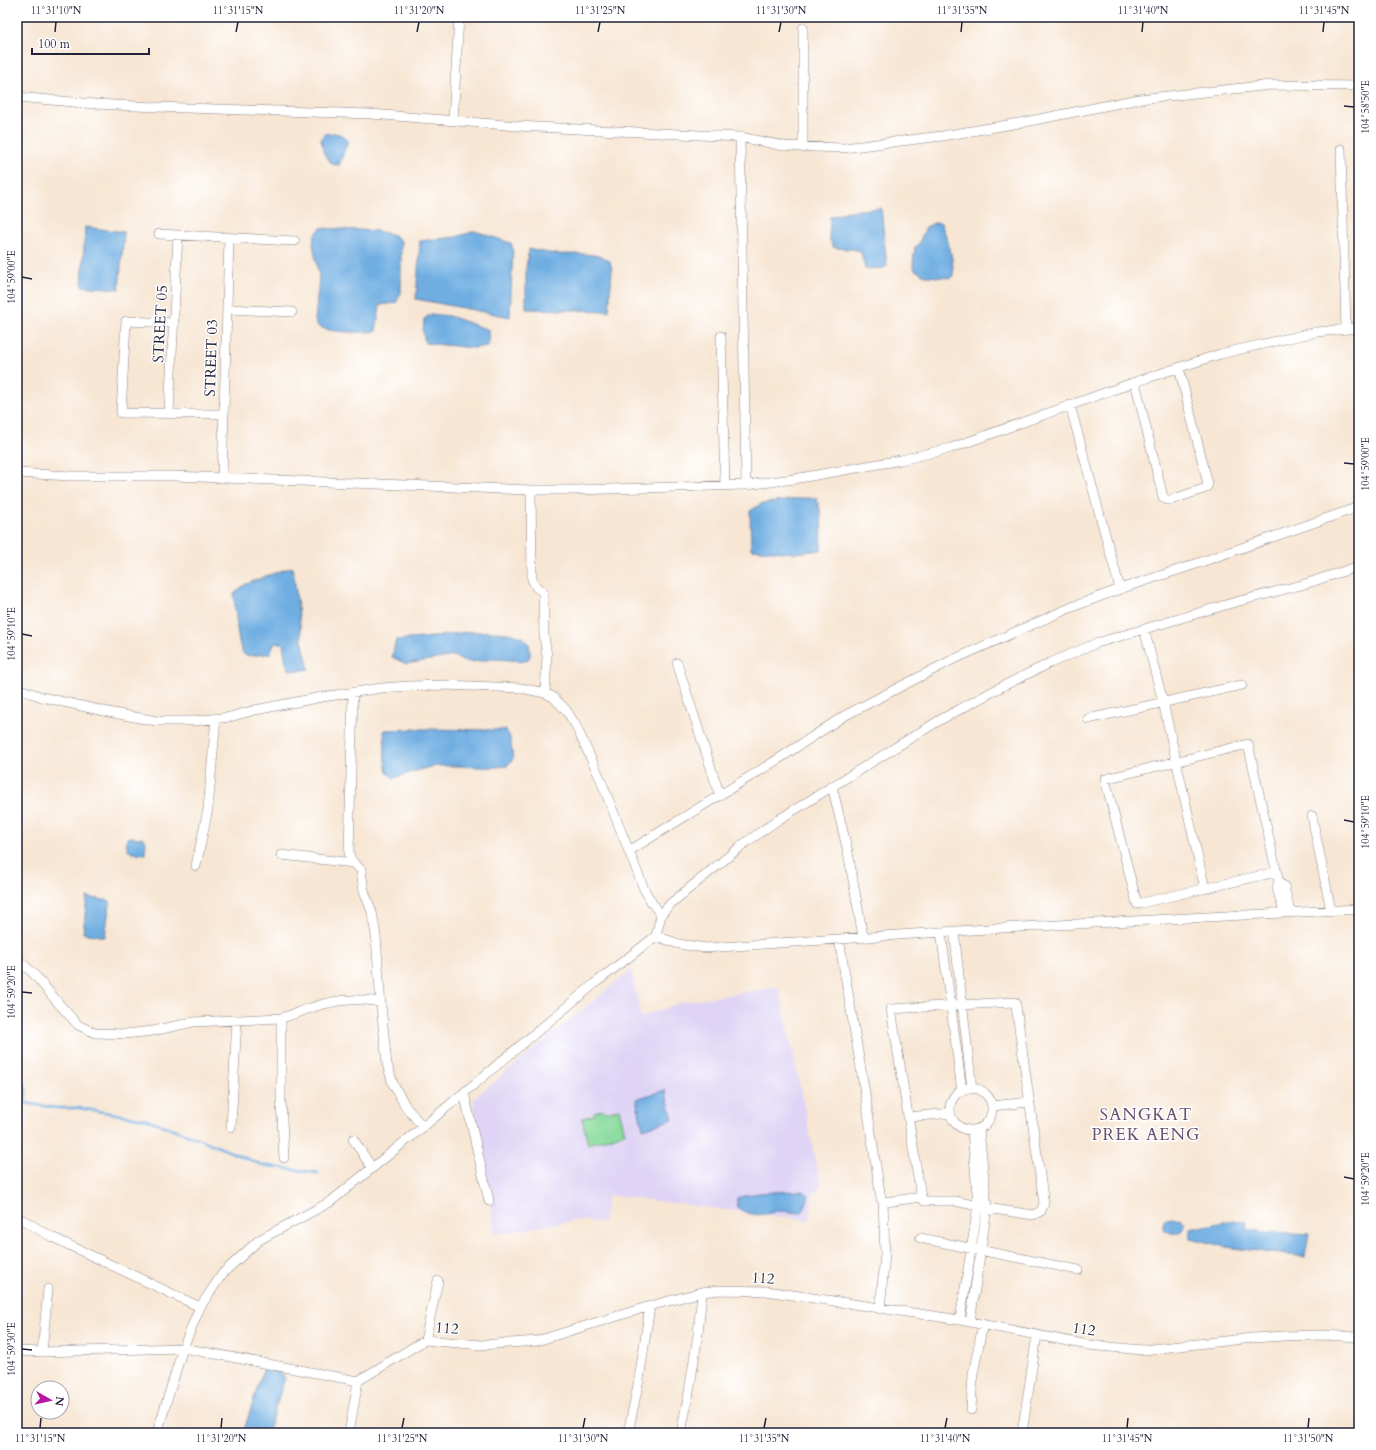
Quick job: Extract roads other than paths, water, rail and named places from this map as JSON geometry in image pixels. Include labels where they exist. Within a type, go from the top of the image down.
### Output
[{"type":"street","points":[[453,120],[459,17]]},
{"type":"street","points":[[803,28],[803,148]]},
{"type":"street","points":[[17,97],[95,104],[156,107],[371,114],[517,126],[740,137],[784,146],[803,148],[844,148],[942,136],[1025,122],[1140,99],[1271,85],[1359,86]]},
{"type":"street","points":[[740,137],[746,485]]},
{"type":"street","points":[[1341,149],[1346,329]]},
{"type":"street","points":[[159,234],[295,241]]},
{"type":"street","name":"STREET 05","points":[[169,413],[178,235]]},
{"type":"street","name":"STREET 03","points":[[222,478],[229,238]]},
{"type":"street","points":[[227,309],[292,312]]},
{"type":"street","points":[[174,323],[126,321],[121,413],[224,414]]},
{"type":"street","points":[[17,473],[36,475],[174,476],[531,490],[746,485],[901,460],[951,448],[1135,382],[1220,354],[1309,334],[1359,328]]},
{"type":"street","points":[[721,336],[725,486]]},
{"type":"street","points":[[1135,382],[1163,497],[1167,500],[1171,500],[1206,488],[1208,484],[1179,368]]},
{"type":"street","points":[[1070,405],[1120,589]]},
{"type":"street","points":[[531,490],[532,579],[536,587],[543,592],[544,636],[547,656],[545,693]]},
{"type":"street","points":[[629,852],[720,796],[844,716],[950,661],[1072,607],[1120,589],[1359,507]]},
{"type":"street","points":[[157,1433],[183,1348],[200,1307],[223,1273],[259,1240],[330,1202],[423,1127],[572,1001],[656,936],[661,915],[675,900],[745,844],[778,820],[940,720],[1001,687],[1050,663],[1097,643],[1232,603],[1305,584],[1359,566]]},
{"type":"street","points":[[1144,629],[1163,702],[1205,888]]},
{"type":"street","points":[[677,663],[720,796]]},
{"type":"street","points":[[17,688],[42,697],[156,721],[193,721],[230,717],[255,710],[382,688],[444,685],[521,688],[545,693],[554,697],[575,724],[600,778],[644,889],[661,915]]},
{"type":"street","points":[[1088,719],[1242,685]]},
{"type":"street","points":[[353,692],[349,853],[351,860],[361,870],[364,892],[372,912],[376,936],[380,1002],[388,1064],[393,1084],[406,1107],[423,1127]]},
{"type":"street","points":[[196,866],[206,825],[216,718]]},
{"type":"street","points":[[1276,872],[1137,904],[1105,779],[1248,744],[1279,884],[1284,886],[1287,912]]},
{"type":"street","points":[[832,786],[848,852],[863,937]]},
{"type":"street","points":[[1312,816],[1331,911]]},
{"type":"street","points":[[281,855],[354,863]]},
{"type":"street","points":[[656,936],[679,944],[705,948],[954,931],[1359,909]]},
{"type":"street","points":[[954,931],[972,1088]]},
{"type":"street","points":[[941,932],[962,1091]]},
{"type":"street","points":[[839,939],[881,1199],[883,1201],[885,1254],[880,1309]]},
{"type":"street","points":[[17,959],[33,973],[78,1025],[95,1033],[125,1034],[153,1031],[193,1022],[281,1018],[328,1003],[363,998],[380,1002]]},
{"type":"street","points":[[1016,1003],[1044,1204],[1041,1211],[1033,1215],[955,1201],[924,1201],[921,1197],[891,1009],[962,1005],[1016,1003]]},
{"type":"street","points":[[281,1018],[281,1100],[284,1158]]},
{"type":"street","points":[[231,1127],[237,1020]]},
{"type":"street","points":[[972,1088],[985,1094],[992,1106],[992,1113],[985,1125],[975,1129],[961,1127],[956,1123],[951,1113],[952,1101],[955,1096],[962,1091],[972,1088]]},
{"type":"street","points":[[464,1093],[490,1201]]},
{"type":"street","points":[[992,1106],[1029,1102]]},
{"type":"street","points":[[909,1117],[951,1113]]},
{"type":"street","points":[[970,1322],[976,1250],[982,1207],[975,1129]]},
{"type":"street","points":[[353,1138],[372,1168]]},
{"type":"street","points":[[883,1201],[886,1202],[921,1197]]},
{"type":"street","points":[[17,1219],[24,1220],[52,1237],[200,1307]]},
{"type":"street","points":[[920,1238],[1078,1270]]},
{"type":"street","points":[[960,1320],[976,1250]]},
{"type":"street","points":[[425,1340],[438,1281]]},
{"type":"street","points":[[42,1352],[48,1289]]},
{"type":"street","name":"112","points":[[358,1381],[425,1340],[481,1345],[537,1341],[650,1306],[702,1292],[719,1290],[766,1292],[960,1320],[1088,1345],[1143,1350],[1283,1336],[1321,1335],[1359,1337]]},
{"type":"street","points":[[681,1433],[691,1385],[702,1292]]},
{"type":"street","points":[[628,1433],[639,1380],[650,1306]]},
{"type":"street","points":[[970,1410],[974,1374],[983,1324]]},
{"type":"street","points":[[1022,1433],[1037,1335]]},
{"type":"street","points":[[17,1351],[42,1352],[183,1348],[358,1381],[349,1433]]},
{"type":"water","points":[[334,133],[343,135],[348,141],[339,165],[332,164],[324,154],[321,140],[324,134]]},
{"type":"water","points":[[881,208],[887,266],[883,268],[865,269],[861,252],[858,250],[833,247],[829,238],[830,217],[849,211]]},
{"type":"water","points":[[934,223],[941,223],[948,243],[953,269],[953,276],[950,278],[927,276],[915,270],[913,264],[915,247],[918,245],[926,227]]},
{"type":"water","points":[[85,227],[124,232],[119,289],[82,286]]},
{"type":"water","points":[[321,228],[377,231],[394,235],[401,241],[401,293],[396,303],[380,305],[376,331],[338,331],[318,326],[315,320],[319,277],[313,244],[315,234]]},
{"type":"water","points":[[475,231],[511,243],[513,249],[510,317],[416,299],[420,241],[456,237]]},
{"type":"water","points":[[529,249],[557,254],[592,255],[610,261],[612,270],[609,311],[526,309],[526,268]]},
{"type":"water","points":[[431,314],[449,316],[489,330],[488,346],[473,348],[425,343],[423,332],[424,319]]},
{"type":"water","points":[[803,498],[816,498],[822,523],[821,550],[794,553],[751,549],[750,511],[761,504]]},
{"type":"water","points":[[292,567],[302,640],[309,669],[299,671],[290,670],[286,663],[283,643],[275,643],[270,653],[267,654],[247,656],[242,652],[238,637],[234,594],[244,585]]},
{"type":"water","points":[[466,632],[500,632],[519,636],[525,639],[529,644],[530,657],[526,661],[493,659],[472,662],[462,661],[454,656],[406,664],[392,657],[396,640],[433,637]]},
{"type":"water","points":[[384,730],[506,730],[510,737],[513,759],[507,766],[439,766],[422,769],[394,778],[387,773]]},
{"type":"water","points":[[128,837],[144,838],[146,842],[145,854],[132,853],[128,850],[126,841]]},
{"type":"water","points":[[87,897],[110,901],[105,937],[83,933]]},
{"type":"water","points":[[665,1090],[673,1119],[643,1129],[636,1099]]},
{"type":"water","points":[[802,1191],[809,1195],[804,1210],[800,1213],[777,1211],[761,1215],[750,1214],[737,1207],[737,1198],[753,1194]]},
{"type":"water","points":[[1164,1220],[1182,1220],[1185,1223],[1180,1232],[1170,1233],[1164,1229]]},
{"type":"water","points":[[1234,1220],[1247,1222],[1246,1229],[1254,1231],[1309,1234],[1305,1257],[1226,1247],[1190,1238],[1190,1229]]},
{"type":"water","points":[[263,1370],[280,1372],[285,1378],[267,1433],[243,1433]]},
{"type":"waterway","points":[[17,1068],[26,1092],[24,1103],[17,1116]]},
{"type":"waterway","points":[[25,1103],[56,1108],[79,1108],[146,1119],[262,1165],[318,1173]]},
{"type":"district","name":"SANGKAT PREK AENG","points":[[1146,1124]]}]
